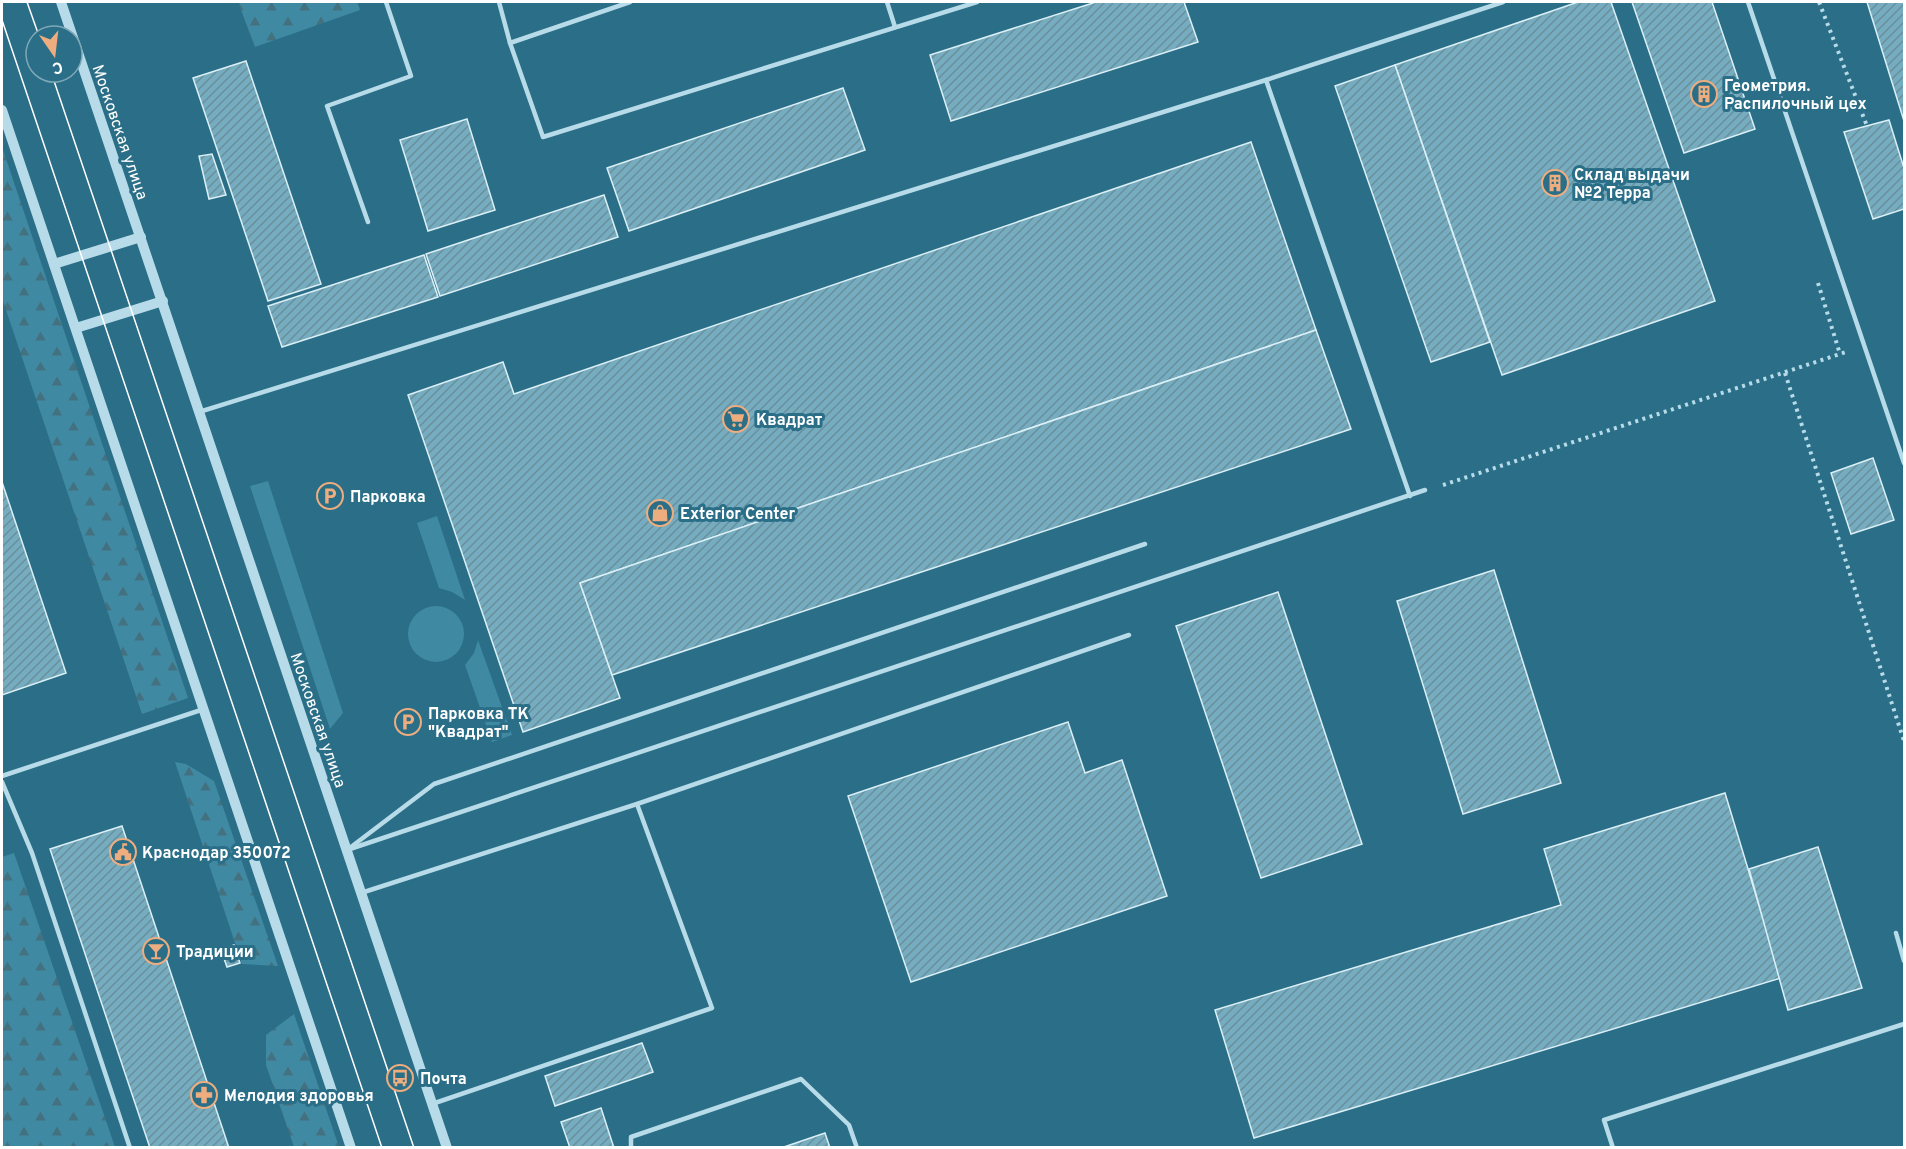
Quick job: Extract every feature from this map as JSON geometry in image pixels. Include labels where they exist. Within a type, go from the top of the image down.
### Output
[{"type":"street","name":"Московская улица","points":[[61,2],[447,1148]]},
{"type":"street","points":[[2,110],[351,1148]]},
{"type":"street","points":[[54,264],[141,237]]},
{"type":"street","points":[[76,328],[163,301]]},
{"type":"lane","points":[[368,222],[327,106],[411,76],[386,2]]},
{"type":"lane","points":[[499,2],[510,43],[543,137],[977,2]]},
{"type":"lane","points":[[510,43],[630,2]]},
{"type":"lane","points":[[887,2],[895,27]]},
{"type":"lane","points":[[199,412],[1266,80],[1503,2]]},
{"type":"lane","points":[[1748,2],[1905,463]]},
{"type":"lane","points":[[1266,80],[1410,496]]},
{"type":"lane","points":[[347,850],[1425,490]]},
{"type":"lane","points":[[347,850],[434,784],[1145,544]]},
{"type":"lane","points":[[361,893],[638,804],[1129,634]]},
{"type":"lane","points":[[2,776],[204,709]]},
{"type":"lane","points":[[2,782],[32,854],[130,1148]]},
{"type":"lane","points":[[432,1104],[712,1008],[638,804]]},
{"type":"lane","points":[[1896,933],[1905,960]]},
{"type":"lane","points":[[1613,1148],[1604,1120],[1905,1024]]},
{"type":"lane","points":[[632,1148],[631,1137],[801,1079],[849,1125],[857,1148]]},
{"type":"path","points":[[1819,2],[1867,126]]},
{"type":"path","points":[[1425,490],[1864,346]]},
{"type":"path","points":[[1785,373],[1905,741]]},
{"type":"green space","points":[[238,2],[357,2],[360,10],[255,47]]},
{"type":"green space","points":[[2,147],[188,698],[142,714],[2,298]]},
{"type":"green space","points":[[268,481],[343,713],[330,729],[250,486]]},
{"type":"green space","points":[[437,516],[465,600],[452,592],[439,588],[417,523]]},
{"type":"green space","points":[[436,606],[447,608],[456,614],[462,623],[464,634],[462,645],[456,654],[447,660],[436,662],[425,660],[416,654],[410,645],[408,634],[410,623],[416,614],[425,608]]},
{"type":"green space","points":[[478,640],[512,735],[492,742],[465,665],[474,653]]},
{"type":"green space","points":[[175,762],[186,764],[214,781],[278,966],[242,964]]},
{"type":"green space","points":[[14,853],[115,1147],[2,1147],[2,857]]},
{"type":"green space","points":[[294,1014],[339,1147],[294,1147],[266,1065],[266,1035]]},
{"type":"building","points":[[1096,2],[1184,2],[1198,42],[951,121],[930,55]]},
{"type":"building","name":"Склад выдачи №2 Терра","points":[[1578,2],[1611,2],[1715,301],[1502,375],[1395,65]]},
{"type":"building","name":"Геометрия. Распилочный цех","points":[[1632,2],[1712,2],[1755,129],[1684,153]]},
{"type":"building","points":[[1867,2],[1904,2],[1904,121]]},
{"type":"building","points":[[246,61],[321,284],[268,301],[193,78]]},
{"type":"building","points":[[1395,65],[1490,342],[1431,362],[1335,86]]},
{"type":"building","points":[[843,88],[865,150],[629,231],[607,168]]},
{"type":"building","points":[[467,119],[495,210],[428,231],[400,140]]},
{"type":"building","points":[[1889,120],[1904,168],[1904,209],[1873,219],[1844,132]]},
{"type":"building","name":"Квадрат","points":[[1251,142],[1316,330],[580,583],[620,698],[523,732],[408,395],[503,362],[514,394]]},
{"type":"building","points":[[212,154],[226,195],[209,199],[199,156]]},
{"type":"building","points":[[604,195],[618,237],[440,296],[426,254]]},
{"type":"building","points":[[424,255],[438,297],[282,347],[268,306]]},
{"type":"building","points":[[1316,330],[1351,429],[612,675],[580,583]]},
{"type":"building","points":[[1873,458],[1894,520],[1851,534],[1831,473]]},
{"type":"building","points":[[2,482],[66,673],[2,695]]},
{"type":"building","points":[[1494,570],[1561,783],[1463,814],[1397,601]]},
{"type":"building","points":[[1278,592],[1362,844],[1261,878],[1176,626]]},
{"type":"building","points":[[1068,722],[1085,773],[1122,760],[1167,896],[911,982],[848,796]]},
{"type":"building","points":[[1725,793],[1781,978],[1254,1138],[1215,1010],[1561,905],[1544,849]]},
{"type":"building","points":[[122,826],[229,1148],[150,1148],[50,849]]},
{"type":"building","points":[[1818,847],[1862,988],[1788,1010],[1749,869]]},
{"type":"building","points":[[234,945],[240,963],[227,967],[221,950]]},
{"type":"building","points":[[642,1043],[653,1072],[555,1106],[545,1076]]},
{"type":"building","points":[[601,1108],[614,1148],[570,1148],[561,1122]]},
{"type":"building","points":[[825,1133],[830,1148],[781,1148]]},
{"type":"tram line","points":[[27,2],[35,24]]},
{"type":"tram line","points":[[2,20],[382,1148]]},
{"type":"tram line","points":[[55,84],[414,1148]]},
{"type":"place","name":"Геометрия. Распилочный цех","points":[[1704,94]]},
{"type":"place","name":"Склад выдачи №2 Терра","points":[[1555,183]]},
{"type":"place","name":"Квадрат","points":[[736,419]]},
{"type":"place","name":"Парковка","points":[[330,496]]},
{"type":"place","name":"Exterior Center","points":[[660,513]]},
{"type":"place","name":"Парковка ТК \"Квадрат\"","points":[[408,722]]},
{"type":"place","name":"Краснодар 350072","points":[[123,852]]},
{"type":"place","name":"Традиции","points":[[156,951]]},
{"type":"place","name":"Почта","points":[[400,1078]]},
{"type":"place","name":"Мелодия здоровья","points":[[204,1095]]}]
